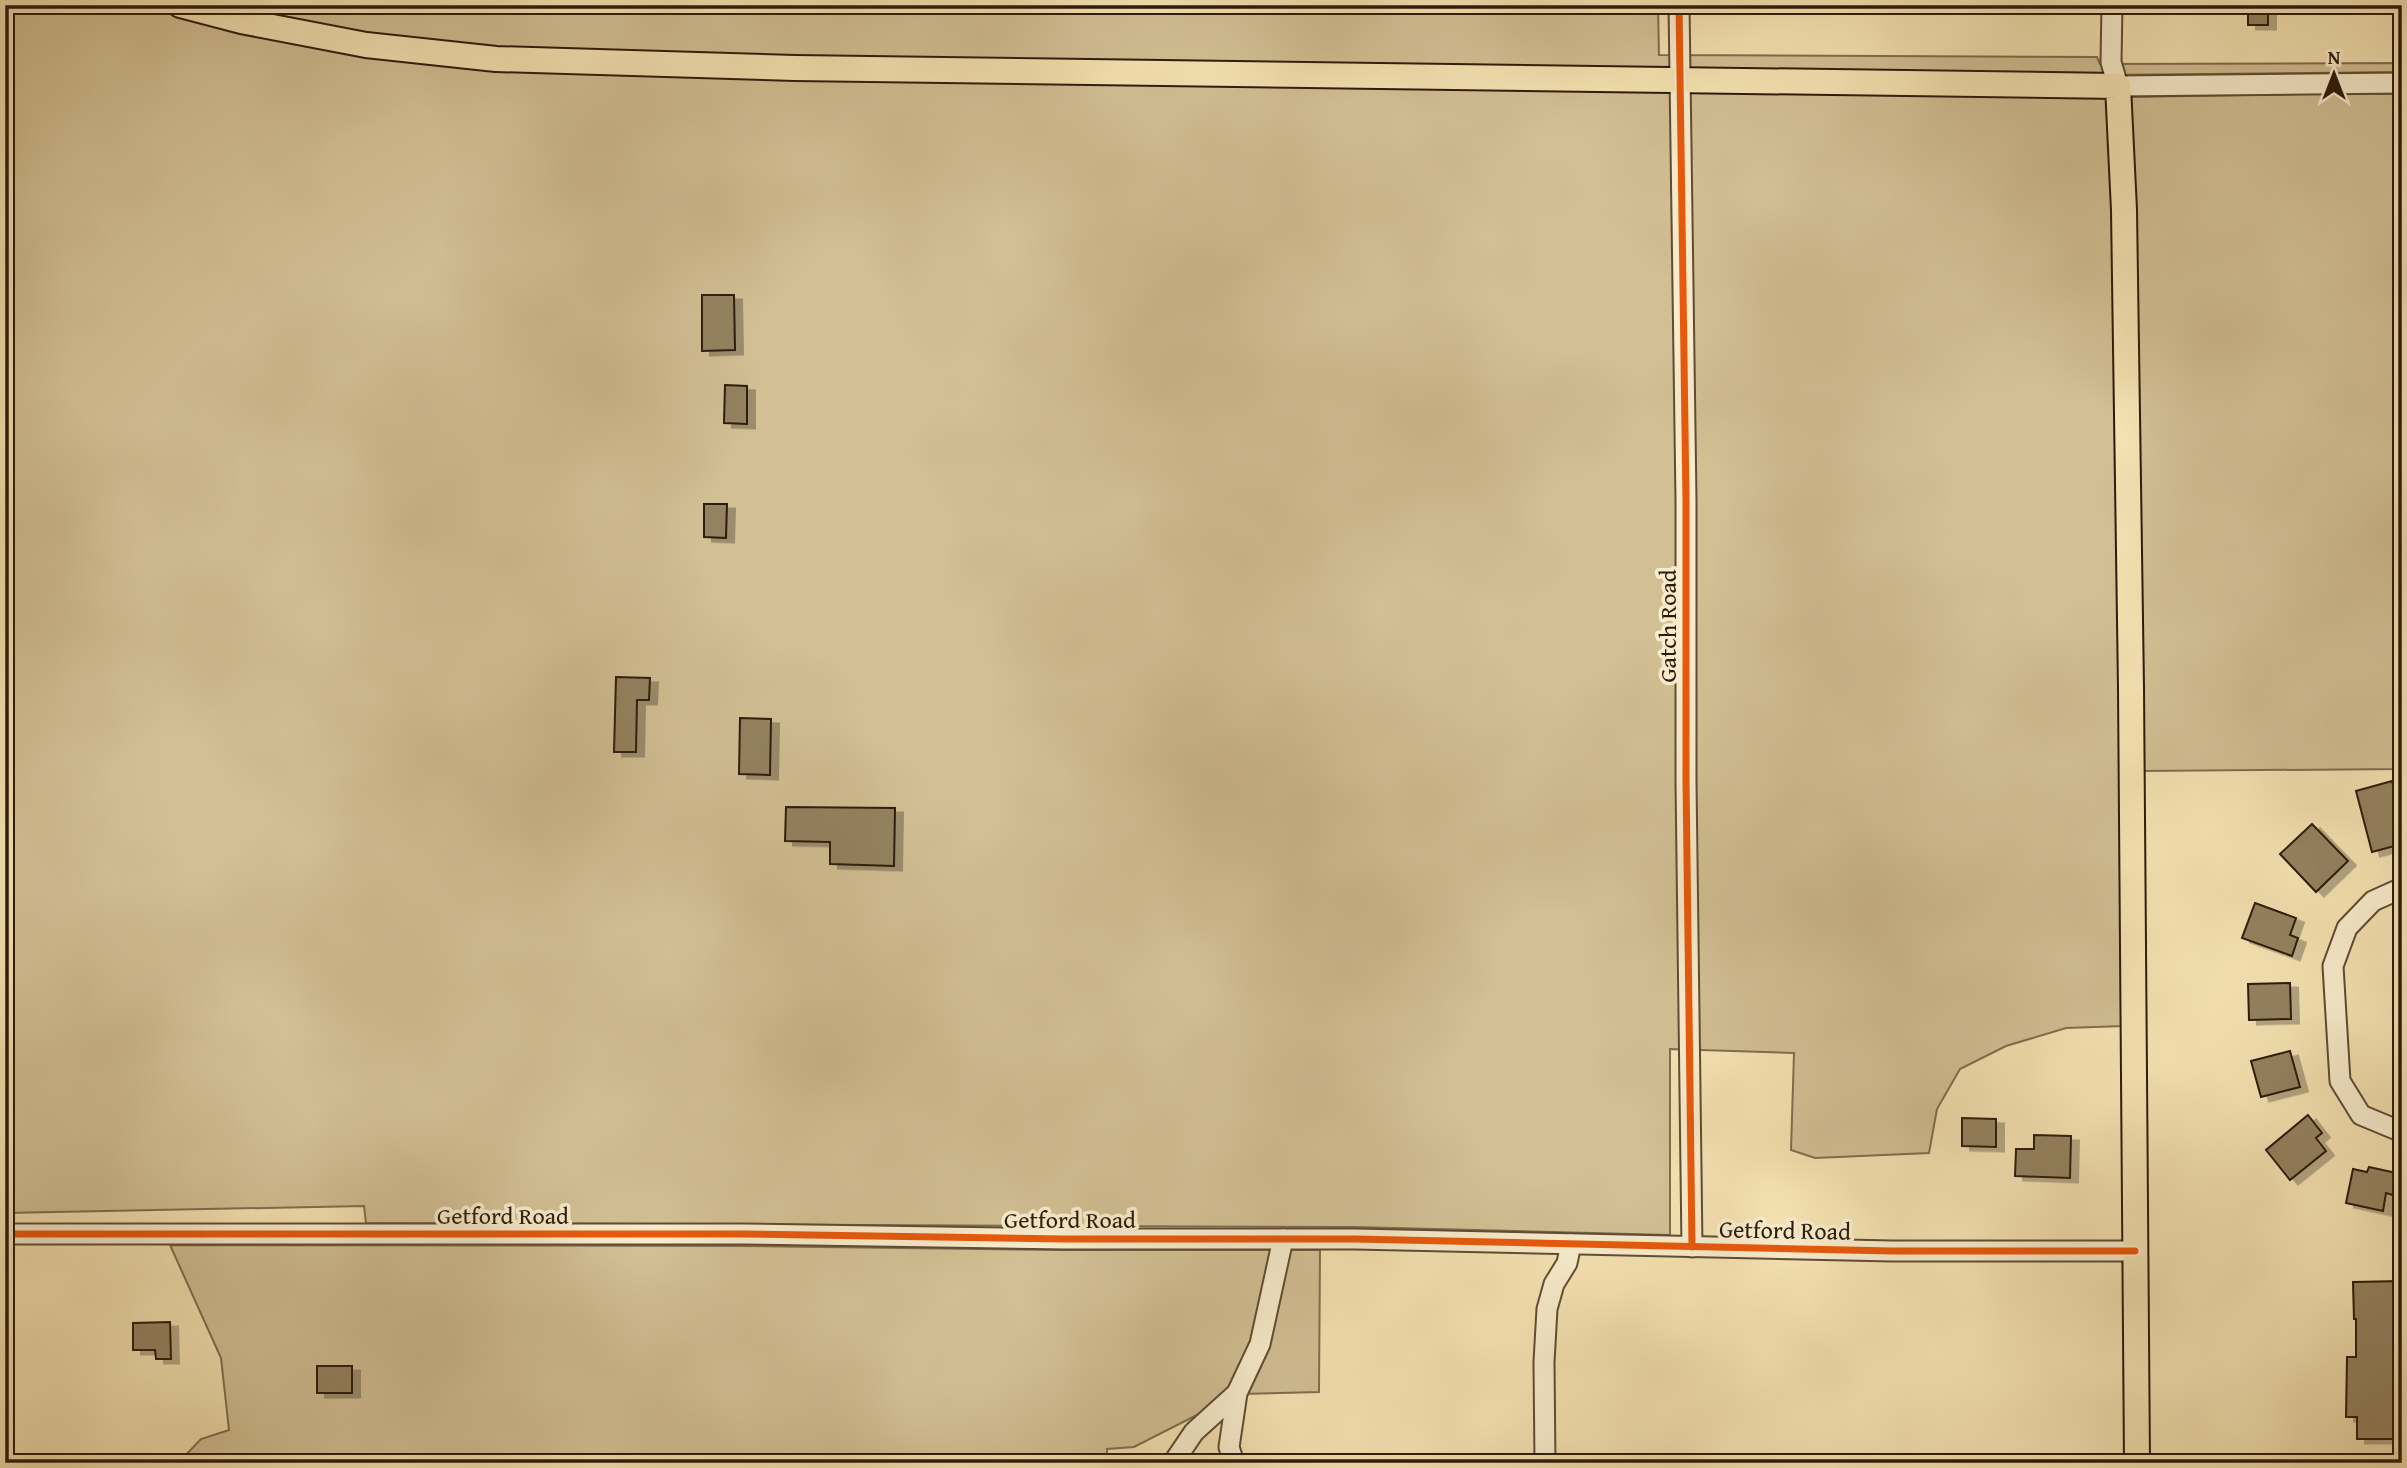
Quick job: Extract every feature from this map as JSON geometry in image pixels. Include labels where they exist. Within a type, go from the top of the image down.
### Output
[{"type":"main road","points":[[180,5],[241,21],[366,44],[496,60],[795,68],[2118,86],[2125,305],[2137,1463]]},
{"type":"street","name":"Gatch Road","points":[[1679,5],[1692,1247]]},
{"type":"street","points":[[2112,5],[2111,62],[2118,86],[2402,83]]},
{"type":"street","points":[[2402,888],[2373,901],[2347,928],[2333,966],[2340,1082],[2361,1115],[2402,1132]]},
{"type":"street","name":"Getford Road","points":[[5,1234],[743,1234],[1283,1239],[1892,1251],[2135,1251]]},
{"type":"street","points":[[1234,1463],[1229,1447],[1237,1393],[1260,1344],[1283,1239]]},
{"type":"street","points":[[1545,1463],[1544,1362],[1547,1309],[1554,1284],[1567,1263],[1571,1244]]},
{"type":"street","points":[[1173,1463],[1194,1432],[1237,1393]]},
{"type":"shaded area","points":[[5,5],[136,5],[239,32],[795,80],[2108,97],[2114,210],[2123,1026],[2066,1028],[2006,1046],[1960,1069],[1937,1109],[1929,1153],[1815,1158],[1791,1150],[1794,1053],[1670,1049],[1670,1235],[1355,1227],[366,1223],[364,1206],[5,1213]]},
{"type":"shaded area","points":[[225,5],[1658,5],[1659,55],[2097,57],[2100,64],[2402,63],[2402,72],[2103,75],[795,57],[497,48],[367,33]]},
{"type":"shaded area","points":[[2402,94],[2402,769],[2141,771],[2129,97]]},
{"type":"shaded area","points":[[170,1245],[1320,1250],[1319,1392],[1238,1394],[1134,1447],[1107,1449],[1107,1463],[178,1463],[201,1439],[229,1430],[221,1358]]},
{"type":"building","points":[[2248,5],[2268,5],[2268,25],[2248,25]]},
{"type":"building","points":[[702,295],[734,295],[735,350],[702,351]]},
{"type":"building","points":[[725,385],[747,386],[747,424],[724,423]]},
{"type":"building","points":[[704,504],[727,504],[726,538],[704,537]]},
{"type":"building","points":[[616,677],[650,678],[649,700],[637,700],[636,752],[614,752]]},
{"type":"building","points":[[740,718],[771,719],[770,775],[739,774]]},
{"type":"building","points":[[2392,781],[2402,818],[2402,844],[2372,852],[2356,791]]},
{"type":"building","points":[[786,807],[895,808],[894,866],[830,864],[830,842],[785,841]]},
{"type":"building","points":[[2312,824],[2348,861],[2316,892],[2280,854]]},
{"type":"building","points":[[2255,903],[2296,918],[2290,935],[2298,938],[2292,956],[2242,938]]},
{"type":"building","points":[[2290,983],[2291,1019],[2249,1020],[2248,984]]},
{"type":"building","points":[[2290,1051],[2300,1087],[2261,1097],[2251,1061]]},
{"type":"building","points":[[2308,1115],[2322,1133],[2316,1138],[2326,1151],[2290,1180],[2266,1150]]},
{"type":"building","points":[[1962,1118],[1996,1119],[1996,1147],[1962,1146]]},
{"type":"building","points":[[2034,1135],[2071,1136],[2070,1178],[2015,1176],[2016,1149],[2034,1149]]},
{"type":"building","points":[[2369,1167],[2401,1174],[2396,1196],[2386,1193],[2383,1211],[2346,1203],[2353,1169],[2367,1172]]},
{"type":"building","points":[[2402,1281],[2402,1439],[2357,1439],[2357,1417],[2346,1417],[2347,1357],[2356,1357],[2353,1282]]},
{"type":"building","points":[[170,1322],[171,1359],[156,1359],[155,1350],[133,1350],[133,1323]]},
{"type":"building","points":[[317,1366],[352,1366],[352,1393],[317,1393]]},
{"type":"cycle path","points":[[1679,5],[1692,1247]]},
{"type":"cycle path","points":[[5,1234],[743,1234],[1065,1239],[1355,1239],[1892,1251],[2135,1251]]}]
